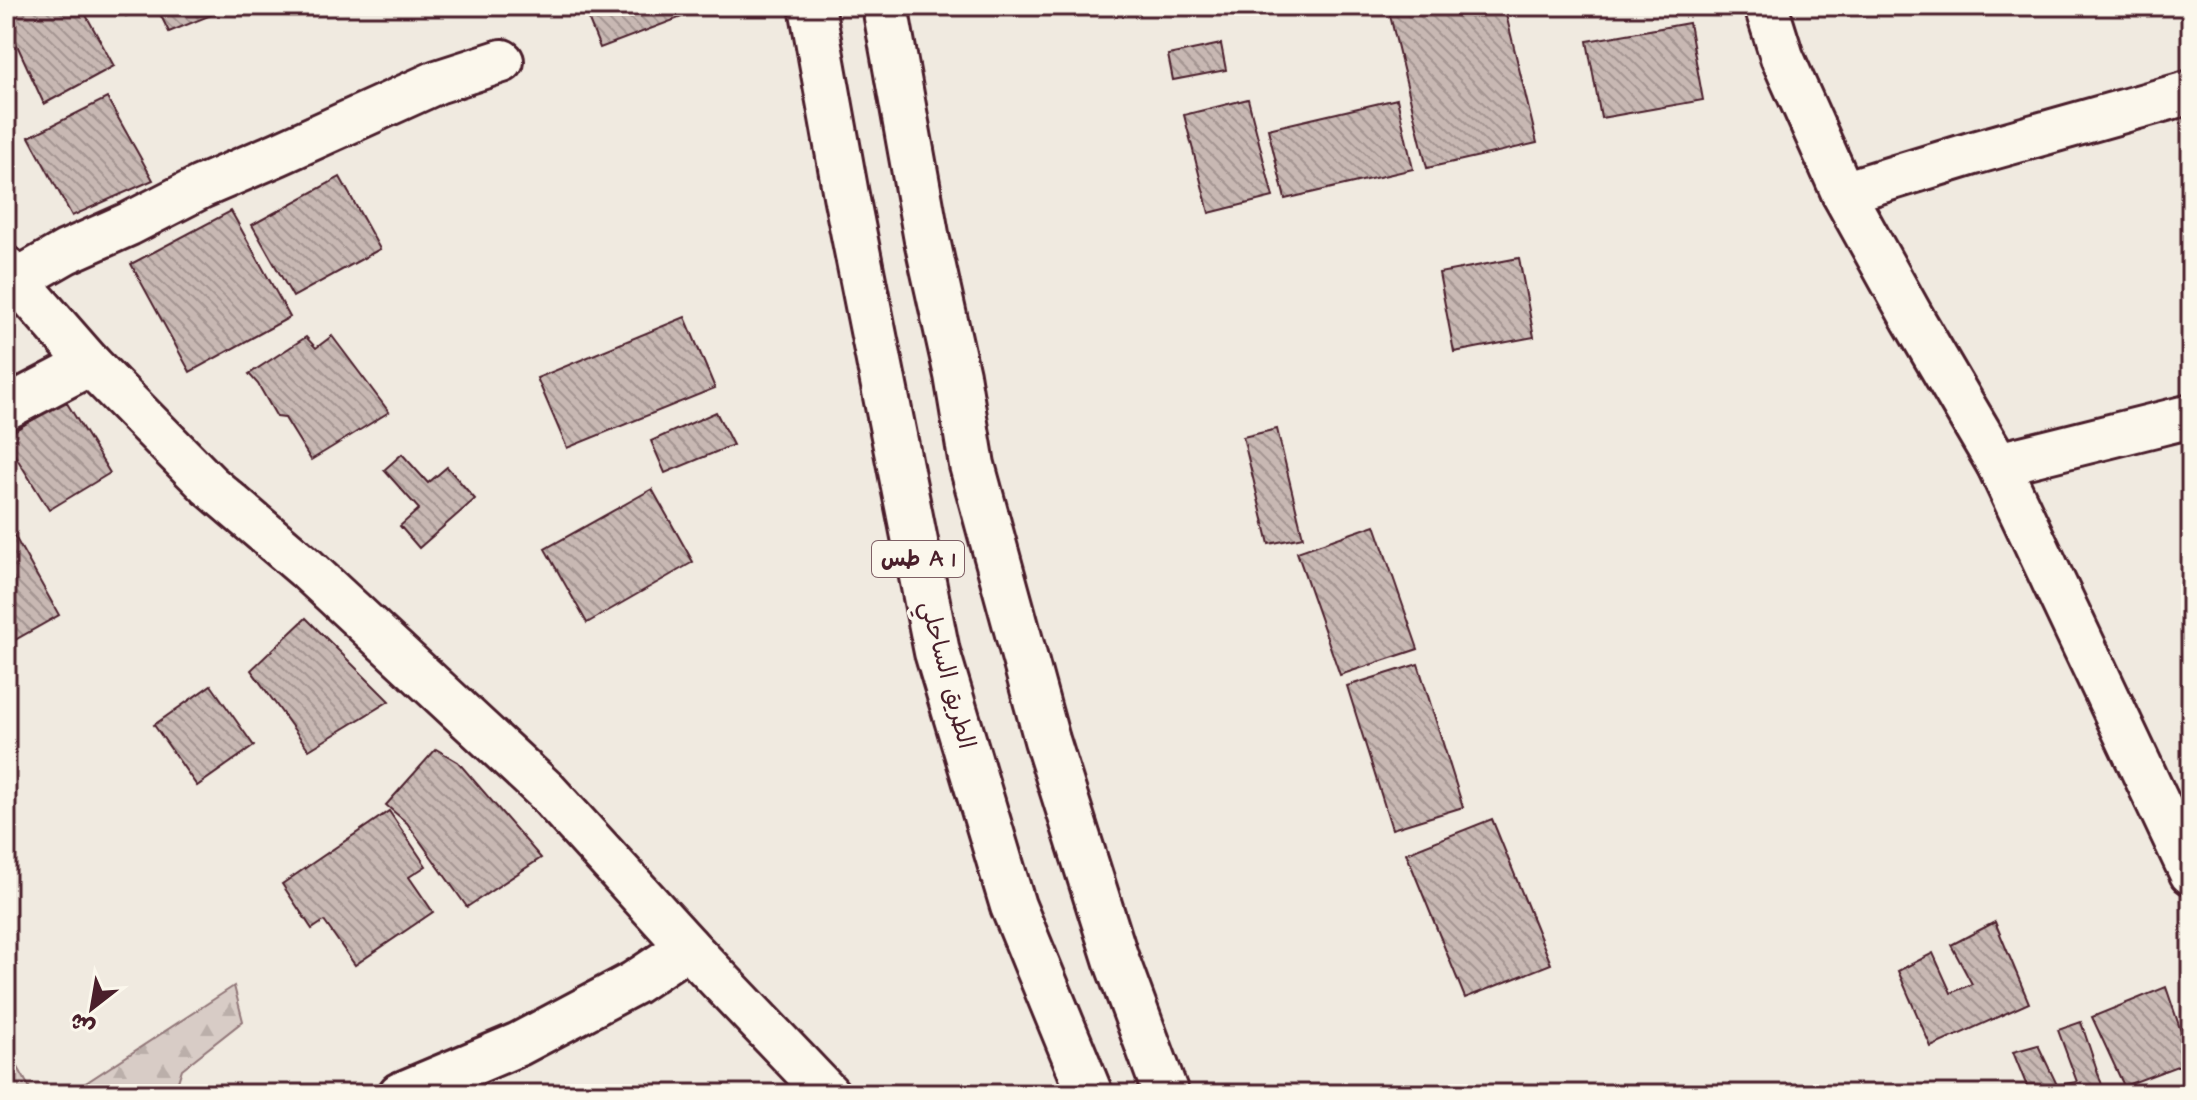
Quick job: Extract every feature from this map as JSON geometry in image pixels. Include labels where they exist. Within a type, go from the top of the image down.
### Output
[{"type":"highway","name":"الطريق الساحلي","points":[[812,6],[846,195],[937,652],[1013,906],[1090,1094]]},
{"type":"highway","name":"طس A 1","points":[[885,6],[972,465],[1047,740],[1116,959],[1166,1094]]},
{"type":"street","points":[[1766,6],[1782,57],[1843,193],[1998,464],[2191,873]]},
{"type":"street","points":[[502,61],[437,82],[201,187],[129,224],[12,274],[90,364],[209,485],[306,568],[546,791],[828,1094]]},
{"type":"street","points":[[1843,193],[2191,92]]},
{"type":"street","points":[[6,408],[90,364]]},
{"type":"street","points":[[1998,464],[2191,416]]},
{"type":"street","points":[[400,1094],[519,1044],[634,983],[688,947]]},
{"type":"green space","points":[[234,986],[243,1021],[182,1069],[174,1094],[69,1094]]},
{"type":"green space","points":[[6,1046],[33,1094],[6,1094]]},
{"type":"building","points":[[6,6],[81,6],[114,66],[44,104],[6,21]]},
{"type":"building","points":[[122,6],[151,6],[126,16]]},
{"type":"building","points":[[156,6],[230,6],[231,7],[169,32]]},
{"type":"building","points":[[583,6],[683,6],[687,15],[600,48]]},
{"type":"building","points":[[1504,6],[1537,143],[1427,168],[1388,7]]},
{"type":"building","points":[[1689,23],[1703,100],[1601,118],[1587,41]]},
{"type":"building","points":[[1221,44],[1226,70],[1173,80],[1168,55]]},
{"type":"building","points":[[107,98],[153,180],[72,216],[29,137]]},
{"type":"building","points":[[1248,99],[1273,197],[1209,213],[1184,115]]},
{"type":"building","points":[[1397,99],[1413,169],[1285,199],[1268,129]]},
{"type":"building","points":[[340,177],[380,249],[293,297],[252,225]]},
{"type":"building","points":[[231,211],[290,317],[190,372],[131,264]]},
{"type":"building","points":[[1519,258],[1534,337],[1454,352],[1439,273]]},
{"type":"building","points":[[685,317],[715,388],[567,448],[537,378]]},
{"type":"building","points":[[332,336],[389,412],[311,460],[285,418],[277,417],[249,374],[306,337],[316,348]]},
{"type":"building","points":[[65,400],[110,473],[49,510],[6,441],[6,436]]},
{"type":"building","points":[[716,412],[733,445],[665,473],[651,441]]},
{"type":"building","points":[[1277,429],[1303,537],[1269,544],[1243,437]]},
{"type":"building","points":[[402,454],[428,483],[447,467],[475,499],[419,548],[400,526],[419,509],[384,470]]},
{"type":"building","points":[[652,489],[693,562],[587,623],[545,549]]},
{"type":"building","points":[[1375,525],[1418,649],[1340,675],[1297,552]]},
{"type":"building","points":[[10,528],[59,615],[6,645],[6,530]]},
{"type":"building","points":[[306,618],[389,701],[309,750],[251,670]]},
{"type":"building","points":[[1418,664],[1463,807],[1392,829],[1347,686]]},
{"type":"building","points":[[211,685],[254,746],[197,786],[154,725]]},
{"type":"building","points":[[436,749],[458,762],[541,858],[467,907],[407,823],[386,805]]},
{"type":"building","points":[[389,811],[426,866],[409,877],[433,912],[355,965],[324,921],[312,929],[282,884]]},
{"type":"building","points":[[1492,819],[1551,964],[1465,998],[1406,853]]},
{"type":"building","points":[[1995,922],[2029,1003],[1931,1047],[1898,971],[1933,953],[1951,993],[1972,984],[1951,945]]},
{"type":"building","points":[[2166,987],[2191,1061],[2124,1086],[2092,1017]]},
{"type":"building","points":[[2081,1022],[2105,1094],[2030,1094],[2013,1052],[2038,1045],[2057,1085],[2077,1082],[2058,1030]]}]
